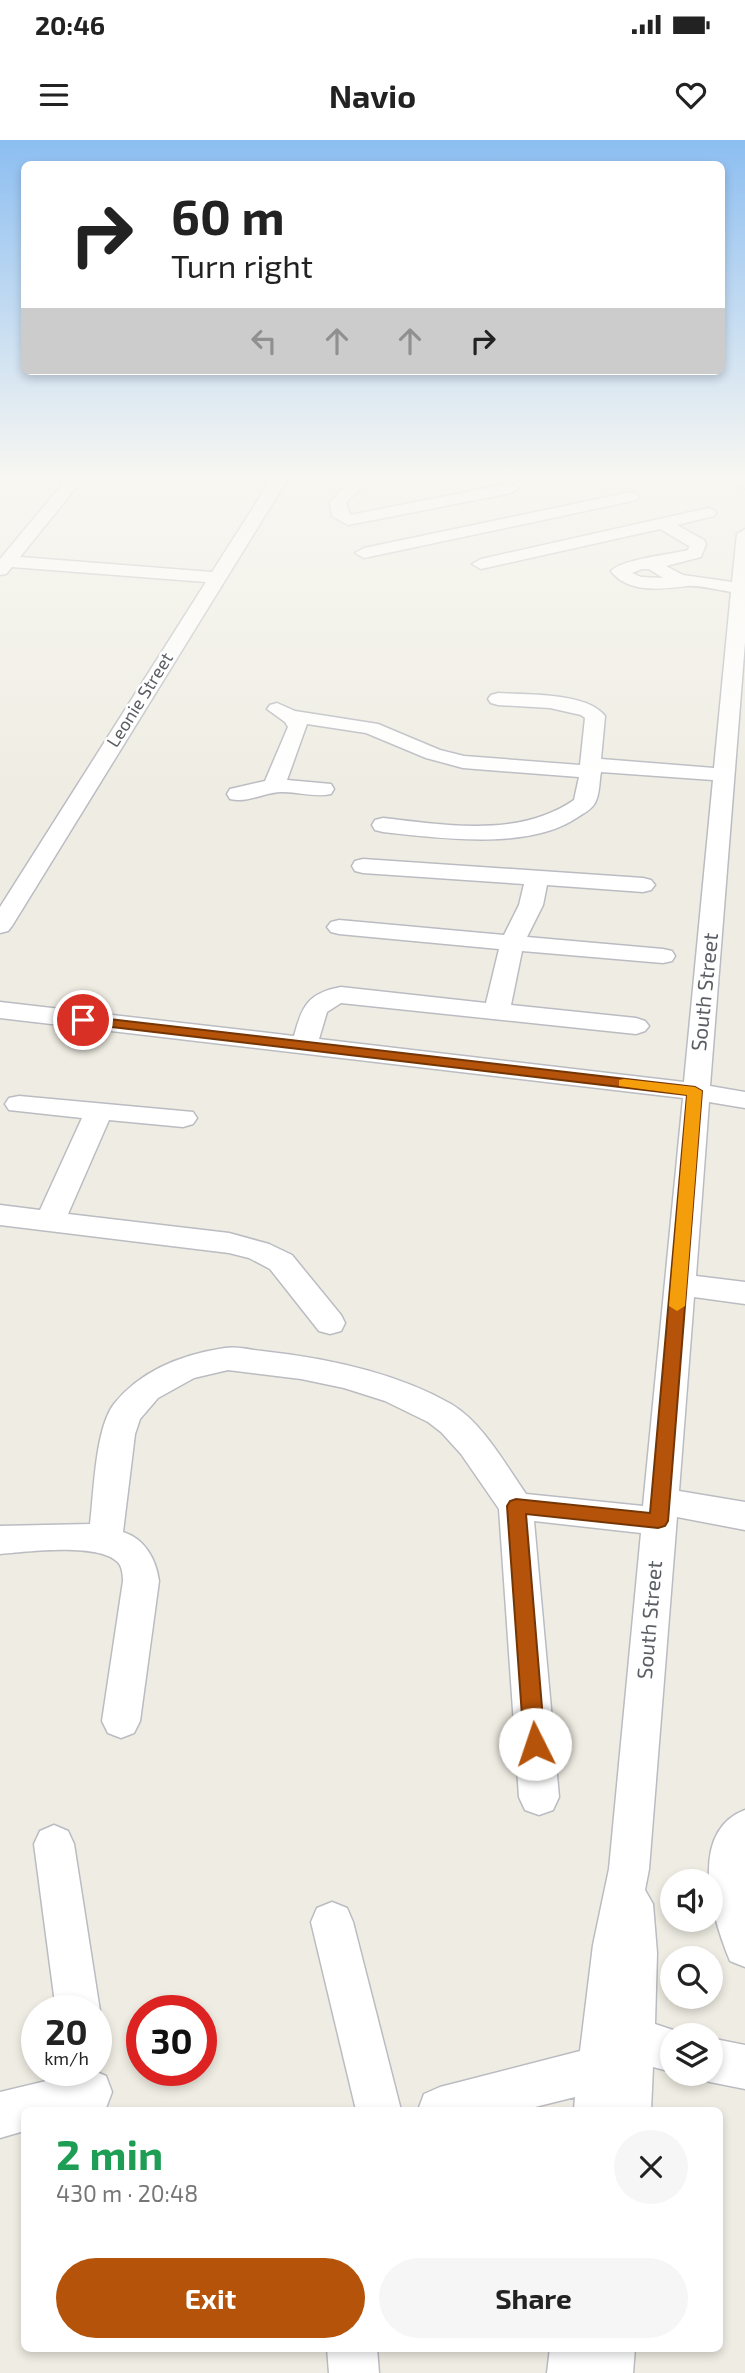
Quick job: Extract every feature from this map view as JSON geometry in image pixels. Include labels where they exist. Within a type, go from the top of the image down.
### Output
[{"type":"street","name":"Leonie Street","points":[[0,926],[215,579]]},
{"type":"street","points":[[634,579],[701,583],[740,579]]},
{"type":"street","points":[[681,579],[701,583]]},
{"type":"street","name":"South Street","points":[[597,2089],[614,1945],[629,1869],[695,1091],[731,764],[742,579]]},
{"type":"street","points":[[383,825],[473,832],[525,828],[575,811],[587,797],[595,716],[590,709],[498,699]]},
{"type":"street","points":[[274,785],[298,727],[282,712],[371,728],[433,754],[463,762],[590,769],[731,764]]},
{"type":"street","points":[[238,794],[261,791],[274,785],[323,789]]},
{"type":"street","points":[[363,866],[643,885]]},
{"type":"street","points":[[497,1011],[512,943],[531,905],[537,879]]},
{"type":"street","points":[[339,927],[663,956]]},
{"type":"street","points":[[304,1045],[318,1003],[333,995],[636,1026]]},
{"type":"street","points":[[0,1010],[695,1091],[745,1100]]},
{"type":"street","points":[[19,1104],[183,1118]]},
{"type":"street","points":[[50,1221],[99,1111]]},
{"type":"street","points":[[0,1215],[229,1243],[259,1251],[281,1262],[330,1323]]},
{"type":"street","points":[[679,1285],[745,1293]]},
{"type":"street","points":[[105,1539],[118,1434],[125,1414],[147,1390],[206,1362],[228,1359],[300,1367],[346,1377],[425,1405],[453,1423],[516,1506],[539,1797]]},
{"type":"street","points":[[516,1506],[745,1516]]},
{"type":"street","points":[[0,1540],[105,1539],[129,1550],[139,1566],[141,1581],[121,1721]]},
{"type":"street","points":[[745,1828],[738,1834],[729,1850],[732,1898],[745,1947]]},
{"type":"street","points":[[54,1844],[76,1995]]},
{"type":"street","name":"South Street","points":[[629,1869],[636,1953],[653,2046],[630,2107]]},
{"type":"street","points":[[332,1922],[378,2107]]},
{"type":"street","points":[[723,2063],[745,2067]]},
{"type":"street","points":[[462,2107],[597,2089]]},
{"type":"street","points":[[30,2107],[90,2091]]},
{"type":"street","points":[[0,2115],[21,2109]]},
{"type":"street","points":[[352,2352],[354,2373]]},
{"type":"street","points":[[572,2373],[575,2352]]},
{"type":"street","points":[[608,2373],[610,2352]]},
{"type":"slow traffic","points":[[624,1083],[695,1091],[677,1306]]},
{"type":"route","points":[[83,1020],[695,1091],[658,1521],[516,1506],[535,1744]]}]
